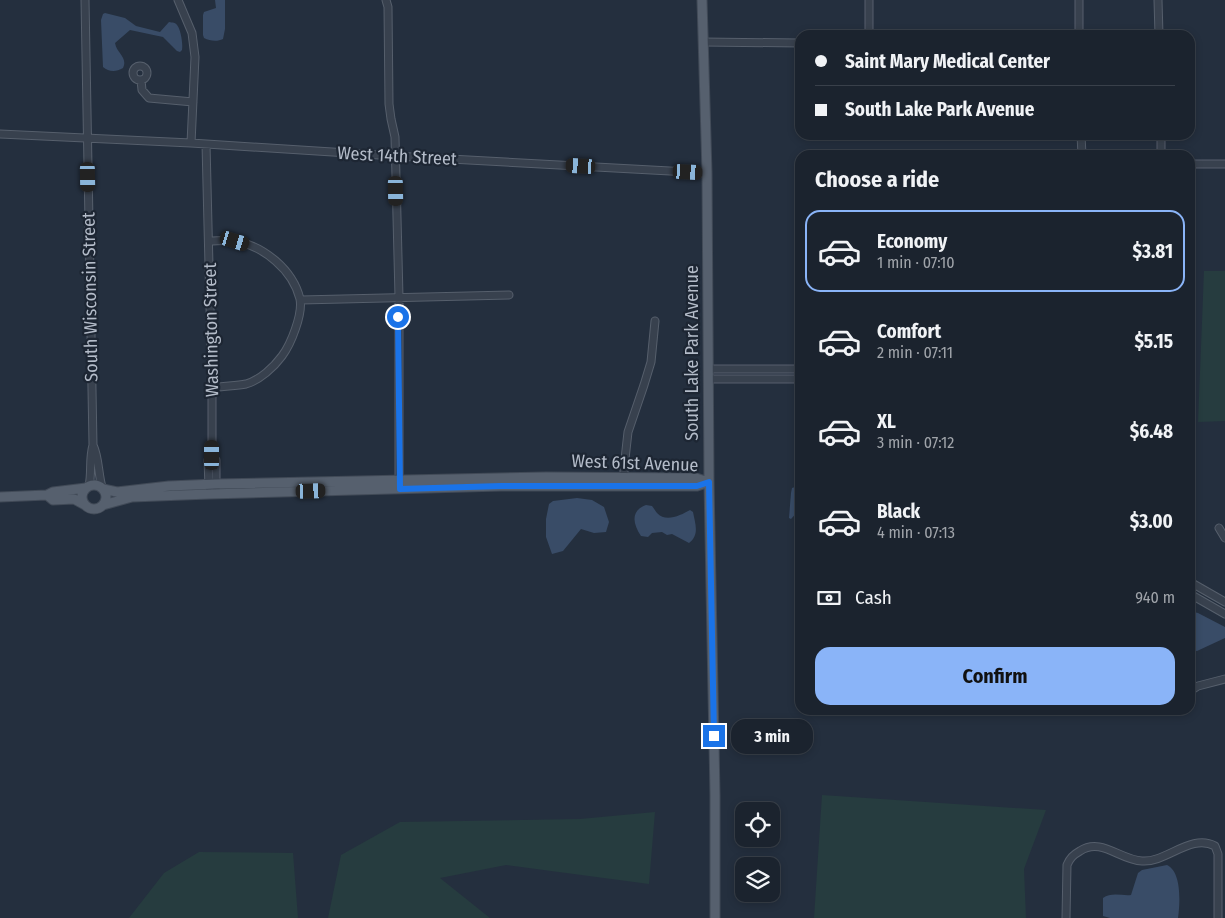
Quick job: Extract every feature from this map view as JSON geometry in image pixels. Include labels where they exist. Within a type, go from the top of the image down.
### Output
[{"type":"main road","name":"South Lake Park Avenue","points":[[702,0],[707,173],[709,482],[716,918]]},
{"type":"main road","name":"West 61st Avenue","points":[[103,488],[116,492],[137,489],[624,482],[696,478],[709,482]]},
{"type":"main road","points":[[0,497],[47,495],[53,492],[71,491],[95,485],[103,488],[106,498],[103,505],[92,508],[74,499],[53,500],[47,495]]},
{"type":"main road","points":[[85,505],[82,497],[87,487]]},
{"type":"main road","name":"West 61st Avenue","points":[[103,505],[132,497],[213,489]]},
{"type":"street","name":"South Wisconsin Street","points":[[85,0],[93,444],[90,454],[91,477],[87,487]]},
{"type":"street","points":[[178,0],[192,33],[195,57],[191,143]]},
{"type":"street","points":[[386,0],[388,7],[389,104],[390,119],[395,137],[399,298],[399,484]]},
{"type":"street","points":[[869,0],[869,30]]},
{"type":"street","points":[[1079,0],[1079,30]]},
{"type":"street","points":[[1158,0],[1159,30]]},
{"type":"street","points":[[703,42],[795,43]]},
{"type":"street","points":[[141,80],[142,90],[149,98],[193,102]]},
{"type":"street","name":"West 14th Street","points":[[0,134],[191,143],[707,173]]},
{"type":"street","name":"Washington Street","points":[[206,144],[212,388],[212,455],[208,460],[213,489]]},
{"type":"street","points":[[1195,164],[1225,164]]},
{"type":"street","points":[[209,241],[235,241],[256,247],[276,259],[288,274],[300,300],[296,329],[290,346],[278,361],[264,374],[248,383],[212,388]]},
{"type":"street","points":[[300,300],[509,295]]},
{"type":"street","points":[[624,482],[628,432],[650,365],[655,321]]},
{"type":"street","points":[[709,369],[795,369]]},
{"type":"street","points":[[709,379],[795,379]]},
{"type":"street","name":"South Wisconsin Street","points":[[93,444],[97,454],[98,471],[103,488]]},
{"type":"street","points":[[1219,528],[1225,538]]},
{"type":"street","points":[[1195,585],[1225,602]]},
{"type":"street","points":[[1195,597],[1225,614]]},
{"type":"street","points":[[1195,688],[1225,679]]},
{"type":"street","points":[[1066,918],[1067,865],[1071,857],[1082,850],[1092,846],[1101,847],[1129,859],[1153,861],[1198,842],[1208,842],[1215,846],[1218,854],[1218,918]]},
{"type":"green space","points":[[1204,271],[1225,271],[1225,421],[1198,422]]},
{"type":"green space","points":[[822,795],[1046,810],[1024,869],[1026,918],[814,918]]},
{"type":"green space","points":[[655,812],[649,884],[506,865],[440,878],[490,918],[328,918],[341,855],[400,822],[580,819]]},
{"type":"green space","points":[[199,852],[293,853],[298,918],[129,918],[164,873]]},
{"type":"water","points":[[215,0],[225,0],[223,39],[216,41],[206,39],[203,35],[204,12],[216,8]]},
{"type":"water","points":[[105,13],[125,18],[136,26],[160,32],[169,22],[175,23],[181,34],[182,50],[180,52],[177,51],[163,37],[130,30],[115,43],[124,61],[123,68],[110,71],[103,67],[101,20]]},
{"type":"water","points":[[795,487],[795,515],[791,519],[789,518],[792,488]]},
{"type":"water","points":[[577,498],[592,500],[604,507],[609,522],[606,532],[594,533],[581,529],[563,551],[552,554],[546,537],[546,519],[549,504],[553,501]]},
{"type":"water","points":[[646,505],[652,506],[661,516],[669,518],[690,510],[693,512],[696,529],[695,536],[689,543],[672,534],[667,535],[662,532],[652,533],[648,537],[641,536],[634,518],[637,511]]},
{"type":"water","points":[[1195,612],[1225,627],[1225,638],[1195,651]]},
{"type":"water","points":[[1167,865],[1172,869],[1178,881],[1178,918],[1110,918],[1103,916],[1103,898],[1113,895],[1131,895],[1138,873],[1142,870]]},
{"type":"route","points":[[398,317],[400,489],[501,486],[697,486],[709,482],[714,736]]}]
